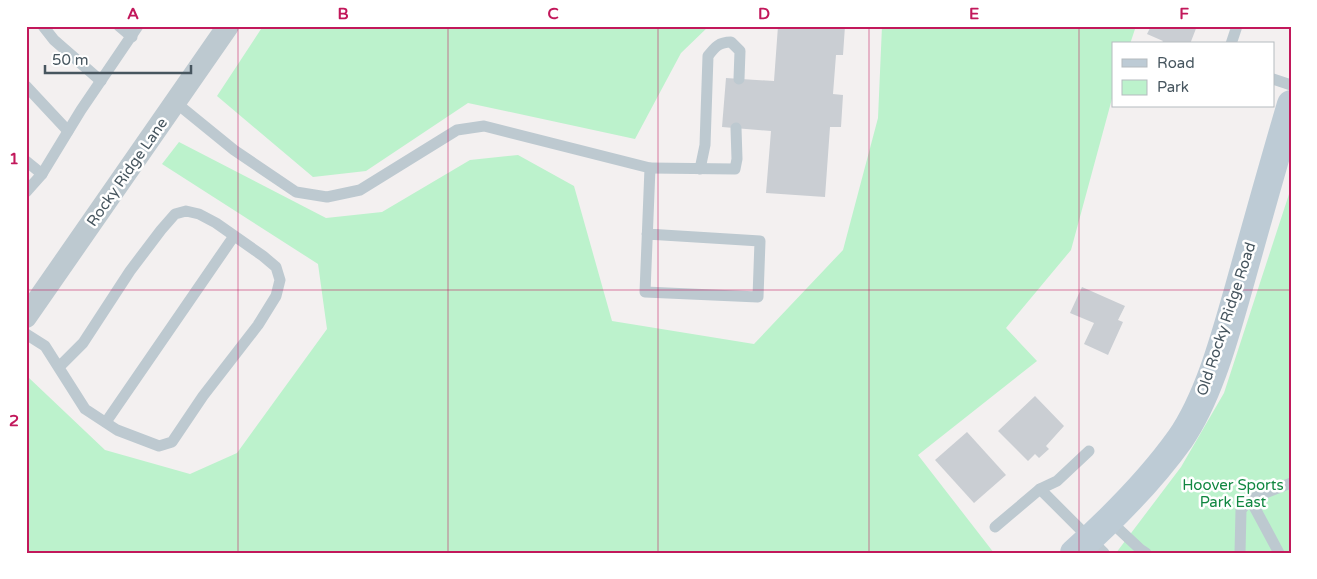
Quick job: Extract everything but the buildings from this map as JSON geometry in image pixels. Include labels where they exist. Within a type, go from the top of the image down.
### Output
[{"type":"street","name":"Rocky Ridge Lane","points":[[26,317],[228,26]]},
{"type":"street","name":"Old Rocky Ridge Road","points":[[1089,548],[1109,520],[1149,478],[1180,438],[1194,414],[1213,371],[1291,104]]},
{"type":"lane","points":[[43,26],[54,40],[101,81]]},
{"type":"lane","points":[[120,26],[132,37]]},
{"type":"lane","points":[[26,192],[42,174],[68,131],[138,26]]},
{"type":"lane","points":[[1232,42],[1237,26]]},
{"type":"lane","points":[[700,168],[705,145],[708,56],[717,46],[724,42],[731,42],[740,51],[739,79]]},
{"type":"lane","points":[[1274,79],[1291,85]]},
{"type":"lane","points":[[26,86],[68,131]]},
{"type":"lane","points":[[176,102],[234,150],[296,192],[327,197],[360,190],[457,130],[484,126],[650,168],[734,169],[737,159],[736,128]]},
{"type":"lane","points":[[26,161],[42,174]]},
{"type":"lane","points":[[648,234],[760,241],[758,297],[645,292],[650,168]]},
{"type":"lane","points":[[26,334],[45,346],[84,409],[117,430],[159,446],[172,442],[203,396],[258,325],[276,296],[280,280],[276,267],[216,223],[199,214],[186,211],[175,214],[160,230],[130,271],[83,343],[59,367]]},
{"type":"lane","points":[[106,422],[234,236]]},
{"type":"lane","points":[[996,528],[1040,489],[1057,481],[1089,451]]},
{"type":"lane","points":[[1240,553],[1242,510],[1250,500],[1291,483]]},
{"type":"lane","points":[[1040,489],[1089,548]]},
{"type":"lane","points":[[1250,500],[1279,553]]},
{"type":"lane","points":[[1109,520],[1146,553]]},
{"type":"green space","points":[[263,26],[709,26],[681,53],[635,139],[468,103],[366,171],[313,177],[217,96]]},
{"type":"green space","points":[[882,26],[1136,26],[1131,42],[1112,42],[1112,99],[1071,250],[1006,328],[1037,361],[918,455],[994,553],[26,553],[26,380],[28,377],[105,450],[190,474],[237,453],[327,329],[318,264],[162,164],[179,142],[326,218],[382,212],[470,160],[518,155],[574,186],[612,321],[754,344],[843,250],[878,118]]},
{"type":"green space","name":"Hoover Sports Park East","points":[[1291,188],[1291,553],[1116,553],[1181,467],[1224,393]]}]
